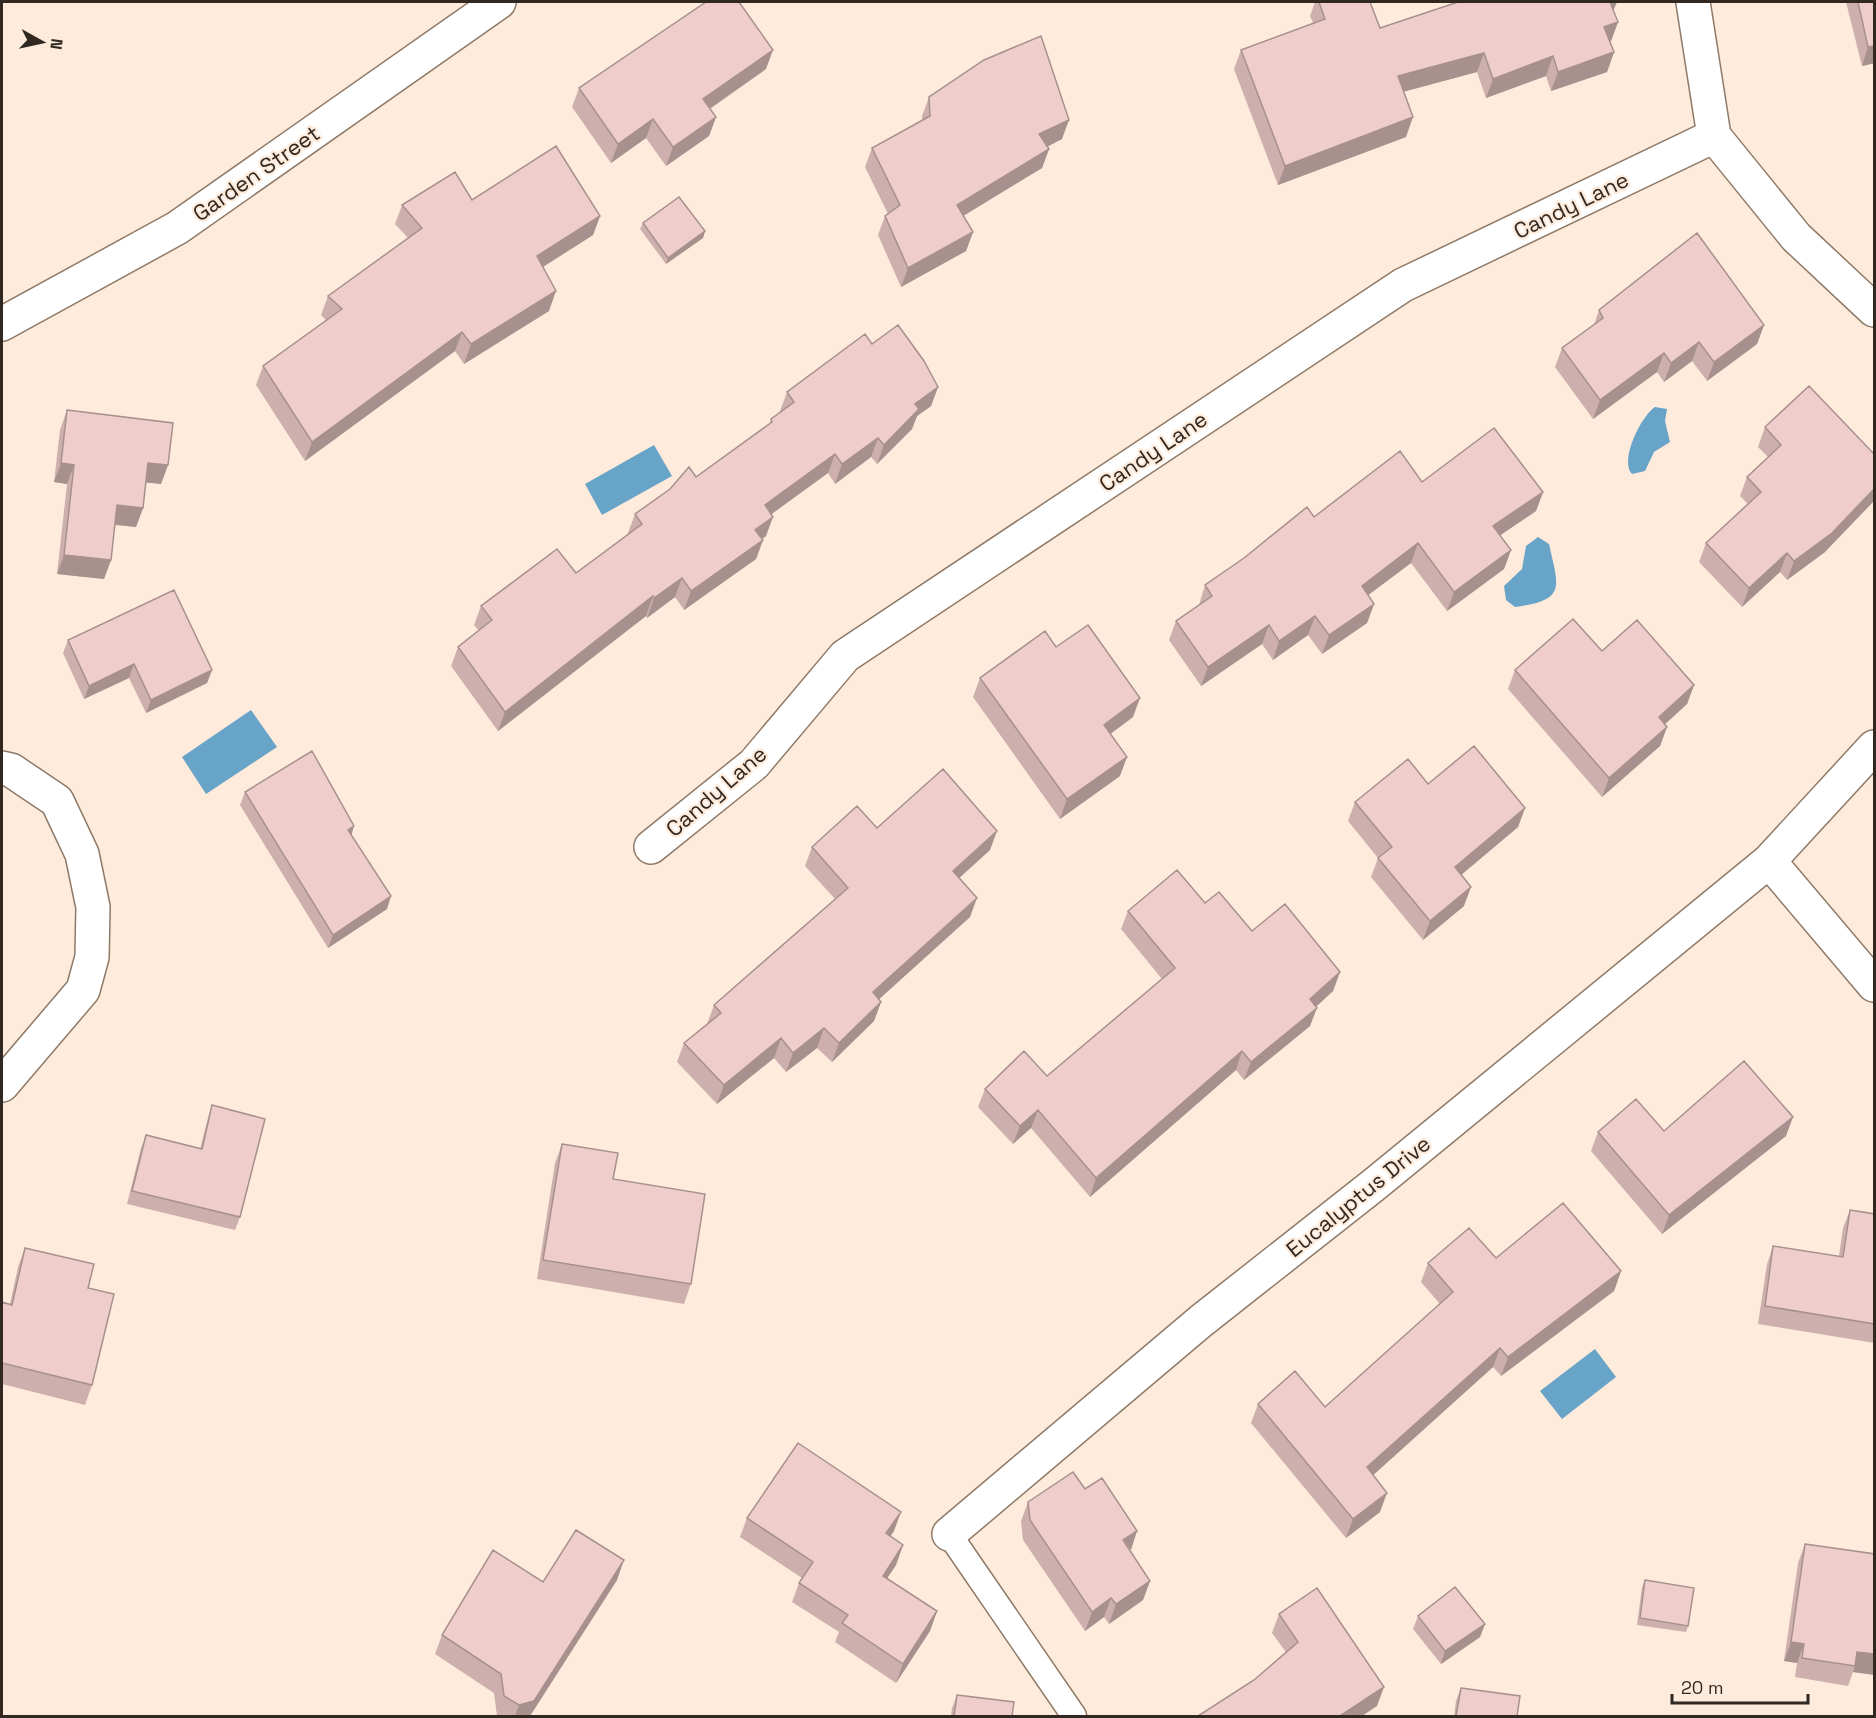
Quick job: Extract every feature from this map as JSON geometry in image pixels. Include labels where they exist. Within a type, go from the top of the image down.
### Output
[{"type":"street","name":"Garden Street","points":[[2,324],[177,228],[499,2]]},
{"type":"street","points":[[1693,2],[1714,136],[1796,237],[1875,310]]},
{"type":"street","name":"Candy Lane","points":[[651,847],[754,764],[845,656],[1403,285],[1714,136]]},
{"type":"street","name":"Eucalyptus Drive","points":[[949,1534],[1201,1321],[1384,1176],[1769,861],[1875,747]]},
{"type":"street","points":[[2,768],[11,770],[57,801],[82,854],[93,907],[92,957],[83,990],[2,1085]]},
{"type":"street","points":[[1769,861],[1875,985]]},
{"type":"lane","points":[[949,1534],[1074,1716]]},
{"type":"water","points":[[1655,407],[1667,409],[1665,421],[1670,442],[1654,452],[1645,471],[1632,474],[1628,459],[1633,439],[1644,419]]},
{"type":"water","points":[[654,445],[672,476],[602,515],[585,484]]},
{"type":"water","points":[[1538,537],[1549,544],[1555,571],[1555,589],[1544,600],[1515,607],[1506,600],[1504,586],[1522,569],[1526,546]]},
{"type":"water","points":[[251,710],[277,747],[206,794],[182,757]]},
{"type":"water","points":[[1595,1349],[1616,1377],[1562,1419],[1540,1391]]},
{"type":"building","points":[[706,2],[739,2],[773,50],[703,99],[716,117],[673,147],[653,119],[618,144],[579,88]]},
{"type":"building","points":[[1319,2],[1370,2],[1380,28],[1458,2],[1610,2],[1618,22],[1604,27],[1614,52],[1558,72],[1553,56],[1493,79],[1484,53],[1398,76],[1413,117],[1285,166],[1241,50],[1325,19]]},
{"type":"building","points":[[1858,2],[1875,2],[1875,46],[1868,47]]},
{"type":"building","points":[[1041,36],[1069,120],[1039,134],[1049,149],[957,205],[973,232],[908,268],[885,216],[900,205],[872,148],[930,116],[929,97],[984,60]]},
{"type":"building","points":[[556,146],[600,216],[537,256],[556,291],[471,344],[462,332],[312,442],[263,366],[342,309],[328,296],[422,228],[402,205],[455,172],[472,200]]},
{"type":"building","points":[[679,197],[705,231],[668,258],[643,223]]},
{"type":"building","points":[[1697,233],[1764,325],[1714,362],[1699,342],[1671,363],[1664,353],[1600,400],[1562,348],[1603,318],[1599,310]]},
{"type":"building","points":[[898,325],[924,361],[938,387],[915,404],[919,409],[884,445],[878,438],[842,464],[835,454],[765,505],[773,517],[755,530],[763,540],[691,591],[682,578],[654,598],[653,596],[505,712],[458,647],[492,620],[481,606],[557,549],[576,573],[642,524],[635,514],[670,489],[689,467],[696,477],[772,422],[771,419],[794,402],[787,392],[865,334],[872,344]]},
{"type":"building","points":[[1809,386],[1875,455],[1875,488],[1832,533],[1794,561],[1787,553],[1749,588],[1706,543],[1761,492],[1747,477],[1781,445],[1765,427]]},
{"type":"building","points":[[67,410],[173,423],[168,465],[148,463],[143,508],[117,505],[111,560],[64,555],[74,465],[61,463]]},
{"type":"building","points":[[1494,428],[1543,492],[1493,526],[1511,550],[1454,592],[1418,543],[1362,586],[1374,604],[1329,635],[1315,616],[1279,641],[1269,625],[1208,667],[1176,621],[1212,596],[1205,585],[1244,558],[1307,507],[1314,517],[1400,451],[1422,482]]},
{"type":"building","points":[[174,590],[212,670],[151,700],[134,664],[89,686],[68,640]]},
{"type":"building","points":[[1573,619],[1602,651],[1637,620],[1694,685],[1659,717],[1667,727],[1609,778],[1515,670]]},
{"type":"building","points":[[1088,625],[1140,698],[1104,725],[1127,757],[1067,799],[980,678],[1045,631],[1056,647]]},
{"type":"building","points":[[1474,746],[1525,808],[1455,867],[1471,887],[1430,921],[1378,858],[1392,847],[1355,802],[1408,759],[1428,784]]},
{"type":"building","points":[[312,751],[354,826],[348,830],[391,896],[333,935],[245,792]]},
{"type":"building","points":[[943,769],[997,831],[953,871],[977,898],[873,992],[881,1002],[839,1043],[824,1028],[793,1053],[781,1038],[724,1085],[684,1043],[721,1013],[714,1005],[848,888],[812,847],[857,806],[877,828]]},
{"type":"building","points":[[1177,870],[1205,903],[1219,892],[1252,931],[1285,904],[1340,972],[1310,999],[1317,1008],[1251,1062],[1242,1051],[1096,1178],[1038,1110],[1020,1126],[985,1089],[1024,1051],[1047,1076],[1175,968],[1128,911]]},
{"type":"building","points":[[1744,1061],[1793,1117],[1669,1215],[1598,1132],[1636,1099],[1664,1131]]},
{"type":"building","points":[[212,1105],[265,1119],[240,1217],[132,1191],[146,1135],[202,1149]]},
{"type":"building","points":[[562,1144],[618,1153],[613,1179],[705,1194],[691,1284],[543,1260]]},
{"type":"building","points":[[1563,1203],[1621,1271],[1508,1357],[1500,1348],[1367,1467],[1387,1493],[1353,1519],[1258,1404],[1295,1371],[1325,1407],[1453,1292],[1428,1263],[1469,1228],[1496,1258]]},
{"type":"building","points":[[1850,1210],[1875,1214],[1875,1324],[1765,1306],[1773,1246],[1843,1257]]},
{"type":"building","points":[[25,1248],[94,1264],[88,1288],[114,1294],[92,1385],[2,1363],[2,1302],[12,1305]]},
{"type":"building","points":[[798,1443],[901,1512],[886,1533],[903,1545],[883,1576],[937,1611],[903,1664],[842,1623],[848,1615],[799,1583],[813,1562],[747,1518]]},
{"type":"building","points":[[1073,1472],[1085,1489],[1102,1478],[1137,1531],[1123,1540],[1150,1581],[1116,1604],[1111,1598],[1092,1612],[1030,1520],[1028,1502]]},
{"type":"building","points":[[576,1530],[624,1560],[534,1701],[519,1705],[504,1696],[501,1674],[442,1635],[493,1550],[543,1582]]},
{"type":"building","points":[[1805,1544],[1875,1554],[1875,1654],[1857,1652],[1855,1666],[1802,1658],[1804,1644],[1791,1642]]},
{"type":"building","points":[[1645,1580],[1694,1588],[1688,1626],[1640,1618]]},
{"type":"building","points":[[1455,1587],[1485,1624],[1445,1651],[1418,1616]]},
{"type":"building","points":[[1317,1588],[1384,1687],[1340,1716],[1198,1716],[1254,1680],[1298,1642],[1279,1614]]},
{"type":"building","points":[[1461,1688],[1520,1696],[1517,1716],[1456,1716]]},
{"type":"building","points":[[957,1695],[1014,1702],[1012,1716],[954,1716]]}]
